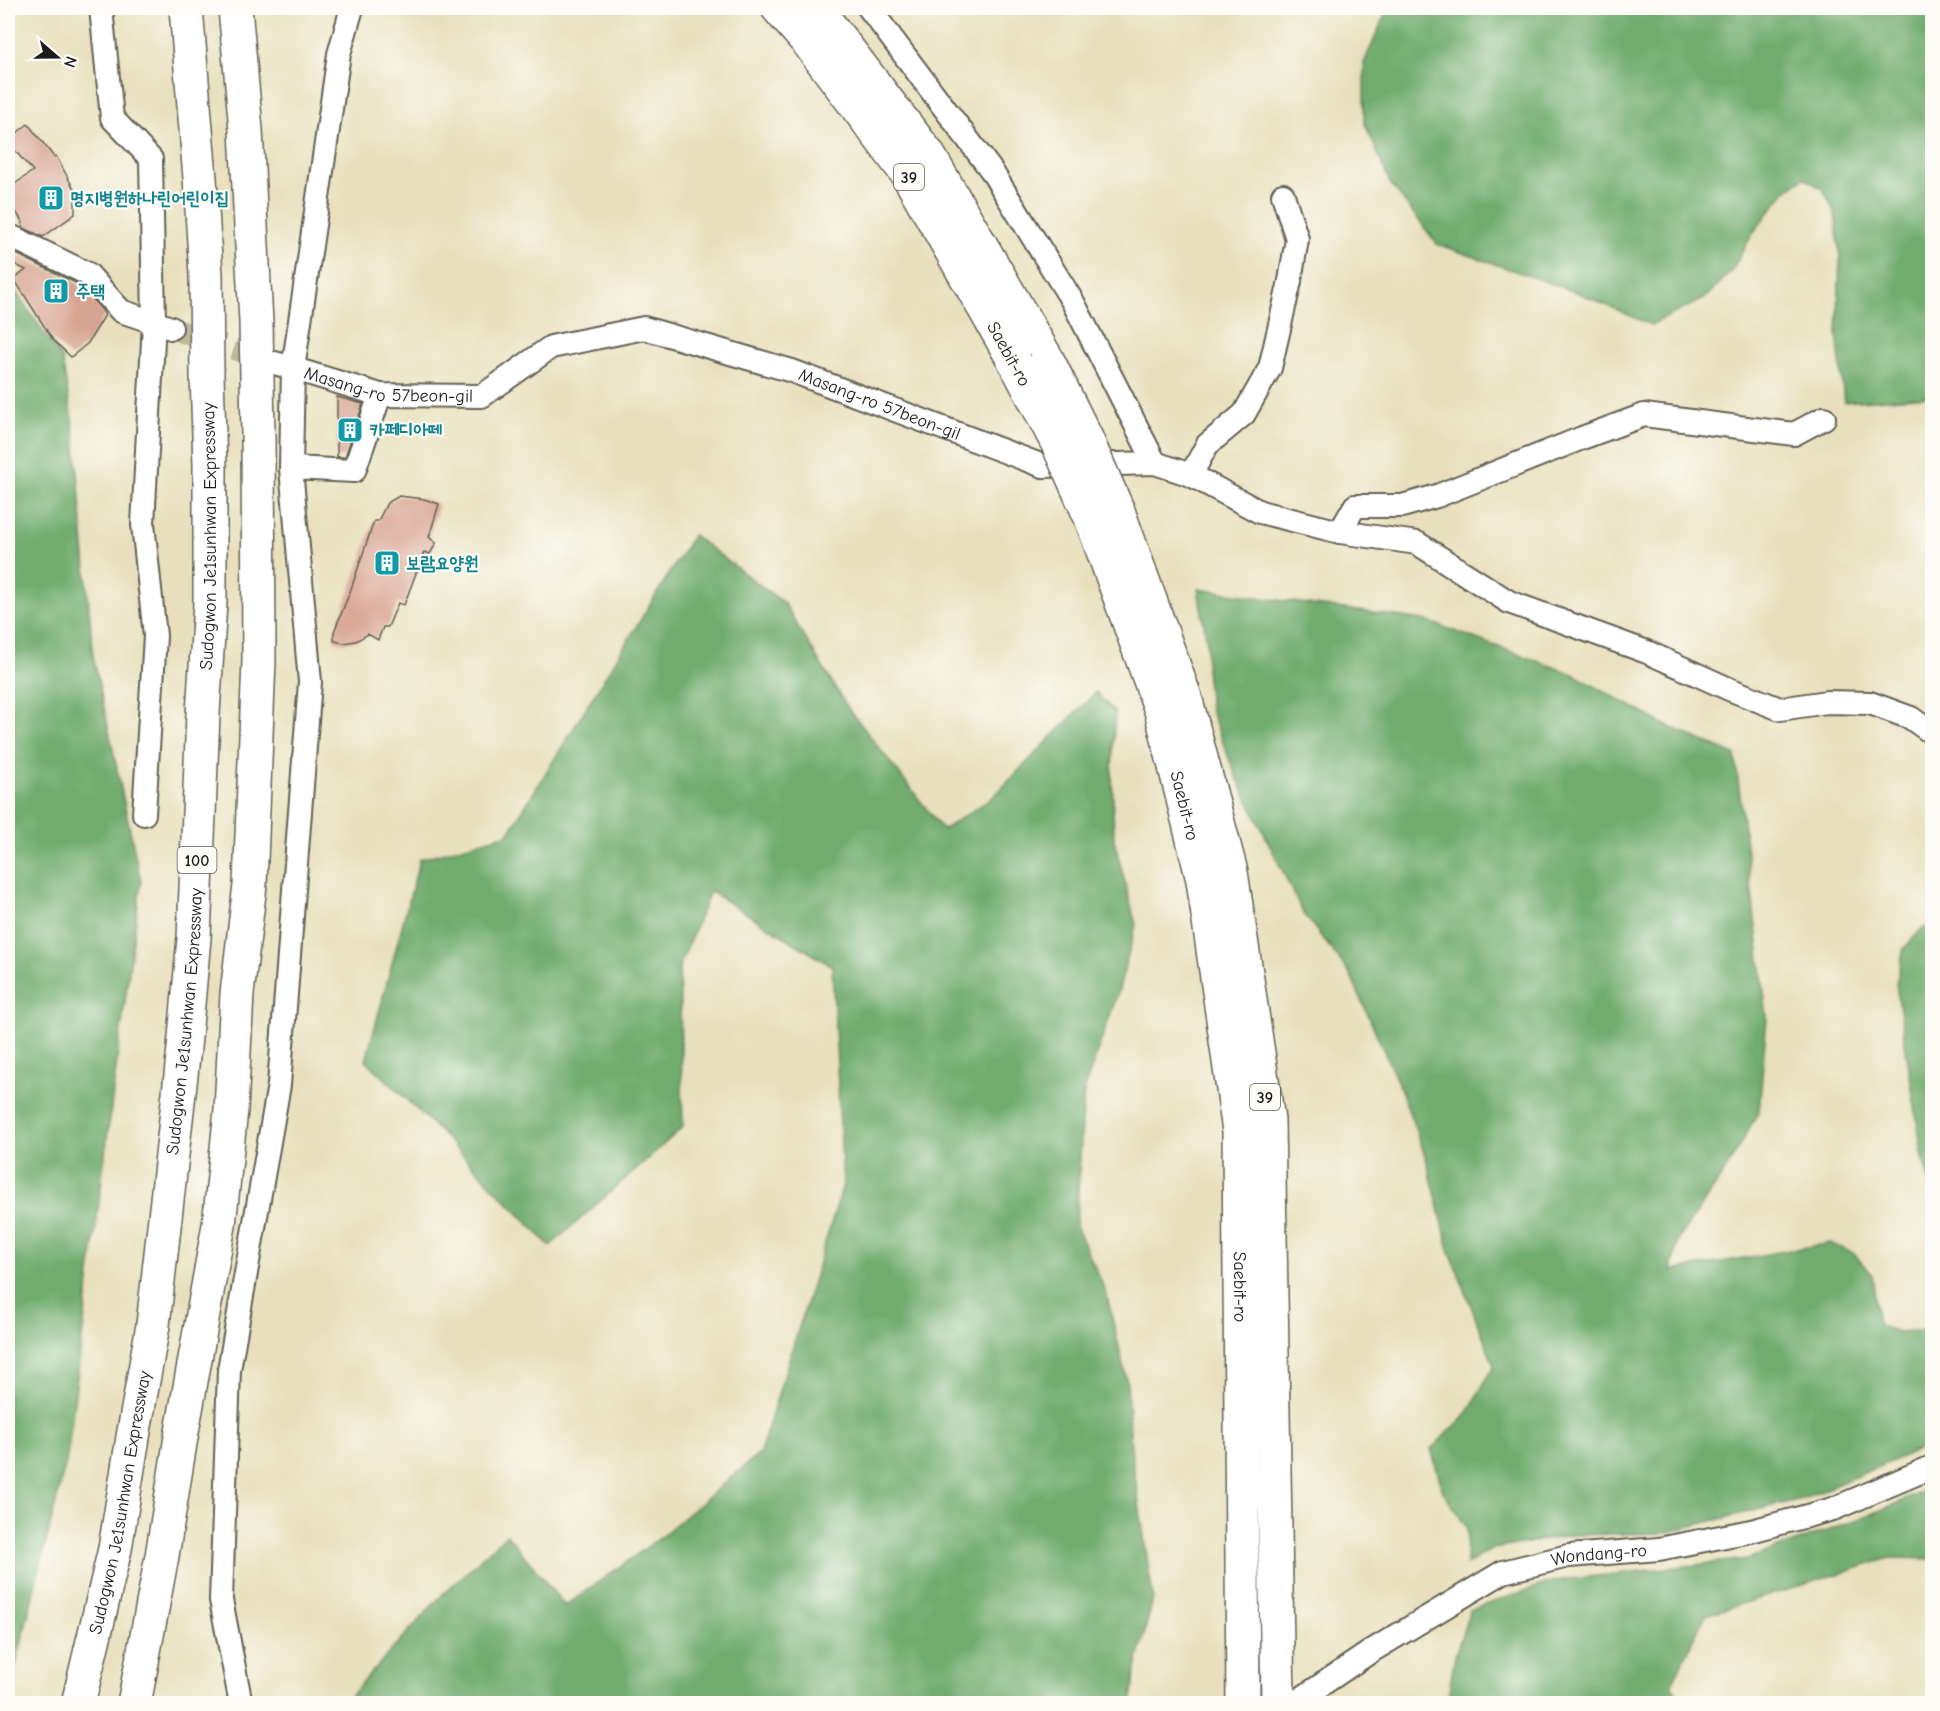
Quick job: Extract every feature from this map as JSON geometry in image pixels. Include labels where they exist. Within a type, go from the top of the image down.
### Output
[{"type":"highway","name":"Sudogwon Je1sunhwan Expressway","points":[[78,1704],[115,1549],[153,1325],[194,938],[210,603],[210,466],[206,275],[186,8]]},
{"type":"highway","points":[[134,1704],[219,1225],[231,1110],[237,994],[250,885],[259,661],[258,422],[256,321],[246,130],[235,8]]},
{"type":"highway","name":"Saebit-ro","points":[[778,8],[811,46],[908,175],[1015,362],[1056,442],[1104,515],[1185,697],[1231,872],[1268,1120],[1278,1704]]},
{"type":"highway","name":"Saebit-ro","points":[[816,8],[928,154],[1047,359],[1086,438],[1104,515],[1161,710],[1200,869],[1239,1131],[1243,1704]]},
{"type":"street","points":[[101,8],[112,118],[151,159],[163,325],[143,524],[155,636],[144,814]]},
{"type":"street","points":[[241,1704],[221,1600],[229,1370],[279,1085],[310,682],[284,366],[339,54],[352,8]]},
{"type":"street","points":[[869,8],[997,180],[1073,302],[1155,463]]},
{"type":"street","points":[[1191,475],[1207,445],[1244,414],[1270,368],[1297,239],[1283,195]]},
{"type":"street","points":[[8,235],[88,274],[121,311],[163,325]]},
{"type":"street","name":"Masang-ro 57beon-gil","points":[[284,366],[380,395],[482,396],[550,347],[644,328],[792,371],[1042,466],[1155,463],[1191,475],[1260,512],[1340,532],[1417,543],[1509,603],[1647,652],[1780,709],[1827,702],[1870,702],[1911,718],[1932,733]]},
{"type":"street","points":[[291,468],[354,471],[380,395]]},
{"type":"street","points":[[1340,532],[1355,506],[1402,506],[1437,496],[1582,438],[1644,416],[1794,434],[1824,418]]},
{"type":"street","name":"Wondang-ro","points":[[1293,1704],[1373,1650],[1503,1572],[1568,1556],[1659,1549],[1751,1531],[1833,1509],[1932,1467]]},
{"type":"green space","points":[[1388,8],[1932,8],[1932,396],[1844,402],[1837,333],[1840,258],[1835,213],[1823,189],[1804,178],[1785,192],[1753,233],[1731,272],[1704,299],[1651,325],[1581,294],[1437,244],[1390,183],[1364,121],[1364,63]]},
{"type":"green space","points":[[8,277],[13,288],[62,359],[75,437],[93,656],[141,882],[67,1457],[8,1697]]},
{"type":"green space","points":[[693,535],[784,603],[845,704],[943,830],[992,798],[1096,692],[1115,713],[1112,770],[1114,840],[1136,925],[1118,993],[1084,1089],[1076,1226],[1106,1292],[1127,1382],[1131,1449],[1153,1598],[1135,1674],[1132,1703],[344,1703],[438,1599],[507,1534],[565,1606],[657,1540],[760,1453],[843,1185],[832,966],[710,891],[679,967],[683,1127],[550,1246],[441,1133],[366,1060],[420,859],[508,834]]},
{"type":"green space","points":[[1198,589],[1424,620],[1573,674],[1663,724],[1735,755],[1767,1017],[1759,1111],[1724,1173],[1678,1240],[1671,1271],[1830,1243],[1853,1253],[1872,1274],[1878,1325],[1897,1332],[1932,1330],[1932,1444],[1805,1498],[1664,1533],[1574,1535],[1492,1549],[1466,1565],[1467,1528],[1443,1492],[1431,1449],[1467,1414],[1494,1365],[1449,1249],[1427,1161],[1401,1090],[1349,972],[1303,913],[1235,774],[1210,709],[1206,669],[1207,644]]},
{"type":"green space","points":[[1932,926],[1932,1193],[1922,1153],[1896,984],[1904,948],[1922,929]]},
{"type":"green space","points":[[1932,1488],[1932,1559],[1890,1558],[1706,1615],[1671,1685],[1684,1703],[1447,1703],[1455,1655],[1470,1610],[1554,1581],[1747,1559],[1865,1517]]},
{"type":"building","name":"명지병원하나린어린이집","points":[[28,124],[54,157],[56,156],[75,191],[75,214],[43,237],[24,228],[8,199],[8,189],[33,171],[8,143],[8,140]]},
{"type":"building","name":"주택","points":[[8,250],[80,285],[105,315],[88,343],[71,357],[53,340],[14,279],[26,270],[8,263]]},
{"type":"building","name":"카페디아떼","points":[[337,397],[363,404],[345,457],[337,457]]},
{"type":"building","name":"보람요양원","points":[[399,496],[424,499],[439,504],[429,537],[436,543],[430,554],[424,552],[404,605],[398,603],[388,627],[383,627],[378,640],[368,634],[356,641],[344,643],[334,641],[334,632],[374,521],[378,521],[387,503]]},
{"type":"tunnel","points":[[171,328],[269,361]]},
{"type":"place","name":"명지병원하나린어린이집","points":[[51,198]]},
{"type":"place","name":"주택","points":[[56,291]]},
{"type":"place","name":"카페디아떼","points":[[350,430]]},
{"type":"place","name":"보람요양원","points":[[387,563]]}]
